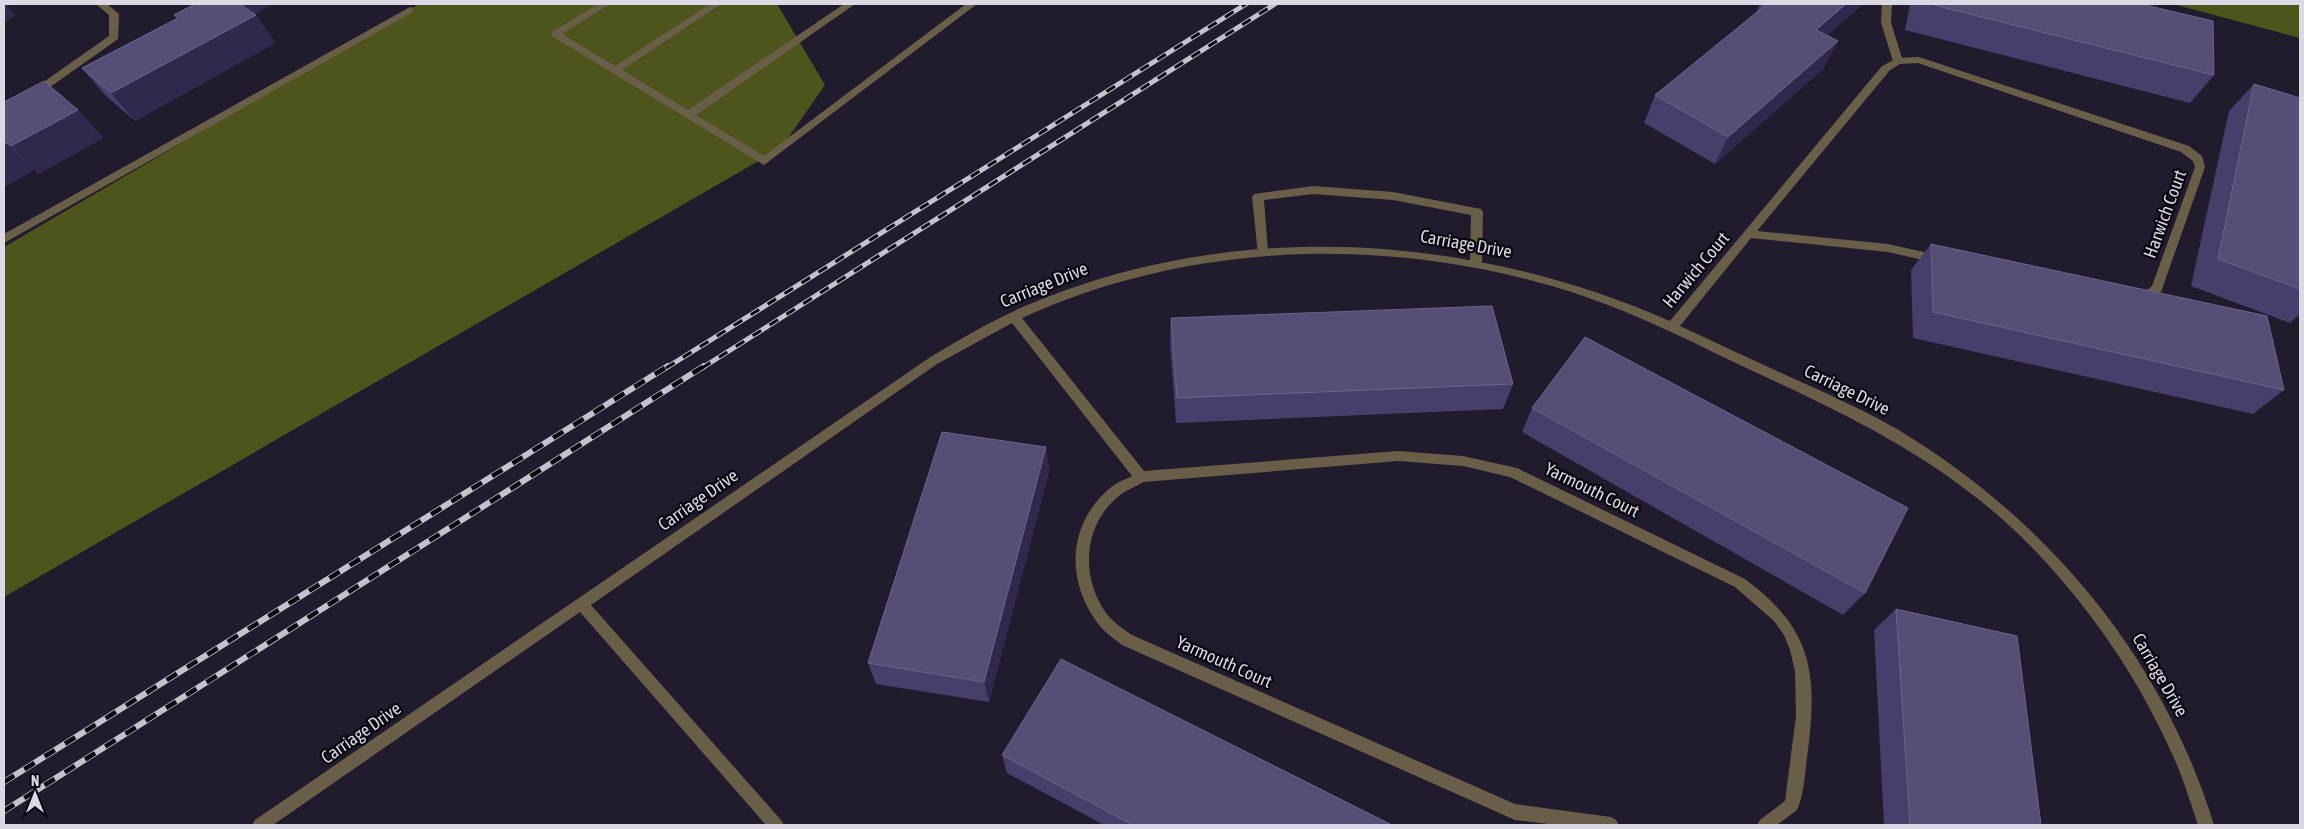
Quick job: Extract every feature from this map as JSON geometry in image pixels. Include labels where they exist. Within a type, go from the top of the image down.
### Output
[{"type":"street","points":[[4,106],[49,83],[114,37],[114,14],[100,4]]},
{"type":"street","points":[[605,4],[555,34],[764,161],[972,4]]},
{"type":"street","points":[[614,70],[716,4]]},
{"type":"street","points":[[688,115],[850,4]]},
{"type":"street","points":[[1887,4],[1886,23],[1898,61]]},
{"type":"street","points":[[4,239],[410,10]]},
{"type":"street","name":"Harwich Court","points":[[1670,328],[1748,234],[1886,68],[1898,61],[1919,60],[2185,149],[2198,159],[2200,167],[2157,289],[2145,298],[2127,302],[1888,248],[1748,234]]},
{"type":"street","points":[[1262,251],[1258,197],[1313,190],[1393,196],[1477,212],[1476,263]]},
{"type":"street","name":"Carriage Drive","points":[[260,825],[933,361],[986,330],[1096,284],[1153,268],[1212,256],[1262,251],[1330,248],[1390,251],[1476,263],[1571,287],[1622,306],[1851,411],[1935,460],[2015,523],[2053,560],[2088,599],[2120,642],[2174,736],[2195,787],[2206,825]]},
{"type":"street","points":[[1014,317],[1141,477]]},
{"type":"street","name":"Yarmouth Court","points":[[1611,825],[1514,812],[1126,640],[1102,618],[1085,591],[1080,562],[1085,532],[1094,514],[1114,492],[1141,477],[1398,456],[1463,461],[1512,472],[1740,583],[1768,604],[1789,631],[1802,660],[1804,689],[1798,764],[1792,805],[1765,825]]},
{"type":"street","points":[[582,604],[776,825]]},
{"type":"green space","points":[[419,4],[777,4],[825,85],[781,148],[4,597],[4,247]]},
{"type":"green space","points":[[2173,4],[2300,4],[2300,38]]},
{"type":"building","points":[[195,4],[240,4],[256,15],[111,93],[82,68],[178,18],[174,15]]},
{"type":"building","points":[[1767,4],[1846,4],[1816,30],[1838,41],[1728,137],[1655,95]]},
{"type":"building","points":[[1930,4],[2141,4],[2213,21],[2214,75]]},
{"type":"building","points":[[44,81],[78,110],[11,146],[7,143],[4,144],[4,102]]},
{"type":"building","points":[[2254,84],[2300,98],[2300,289],[2218,259]]},
{"type":"building","points":[[1931,244],[2267,316],[2284,390],[1933,312]]},
{"type":"building","points":[[1492,306],[1513,384],[1177,398],[1171,318]]},
{"type":"building","points":[[1585,337],[1908,508],[1865,593],[1532,408]]},
{"type":"building","points":[[942,432],[1046,447],[984,682],[868,663]]},
{"type":"building","points":[[1896,609],[2017,636],[2041,825],[1910,825]]},
{"type":"building","points":[[1061,659],[1392,825],[1133,825],[1002,755]]},
{"type":"railway","points":[[666,368],[1246,4]]},
{"type":"railway","points":[[702,368],[1275,4]]},
{"type":"railway","points":[[4,782],[668,366]]},
{"type":"railway","points":[[4,811],[704,366]]}]
